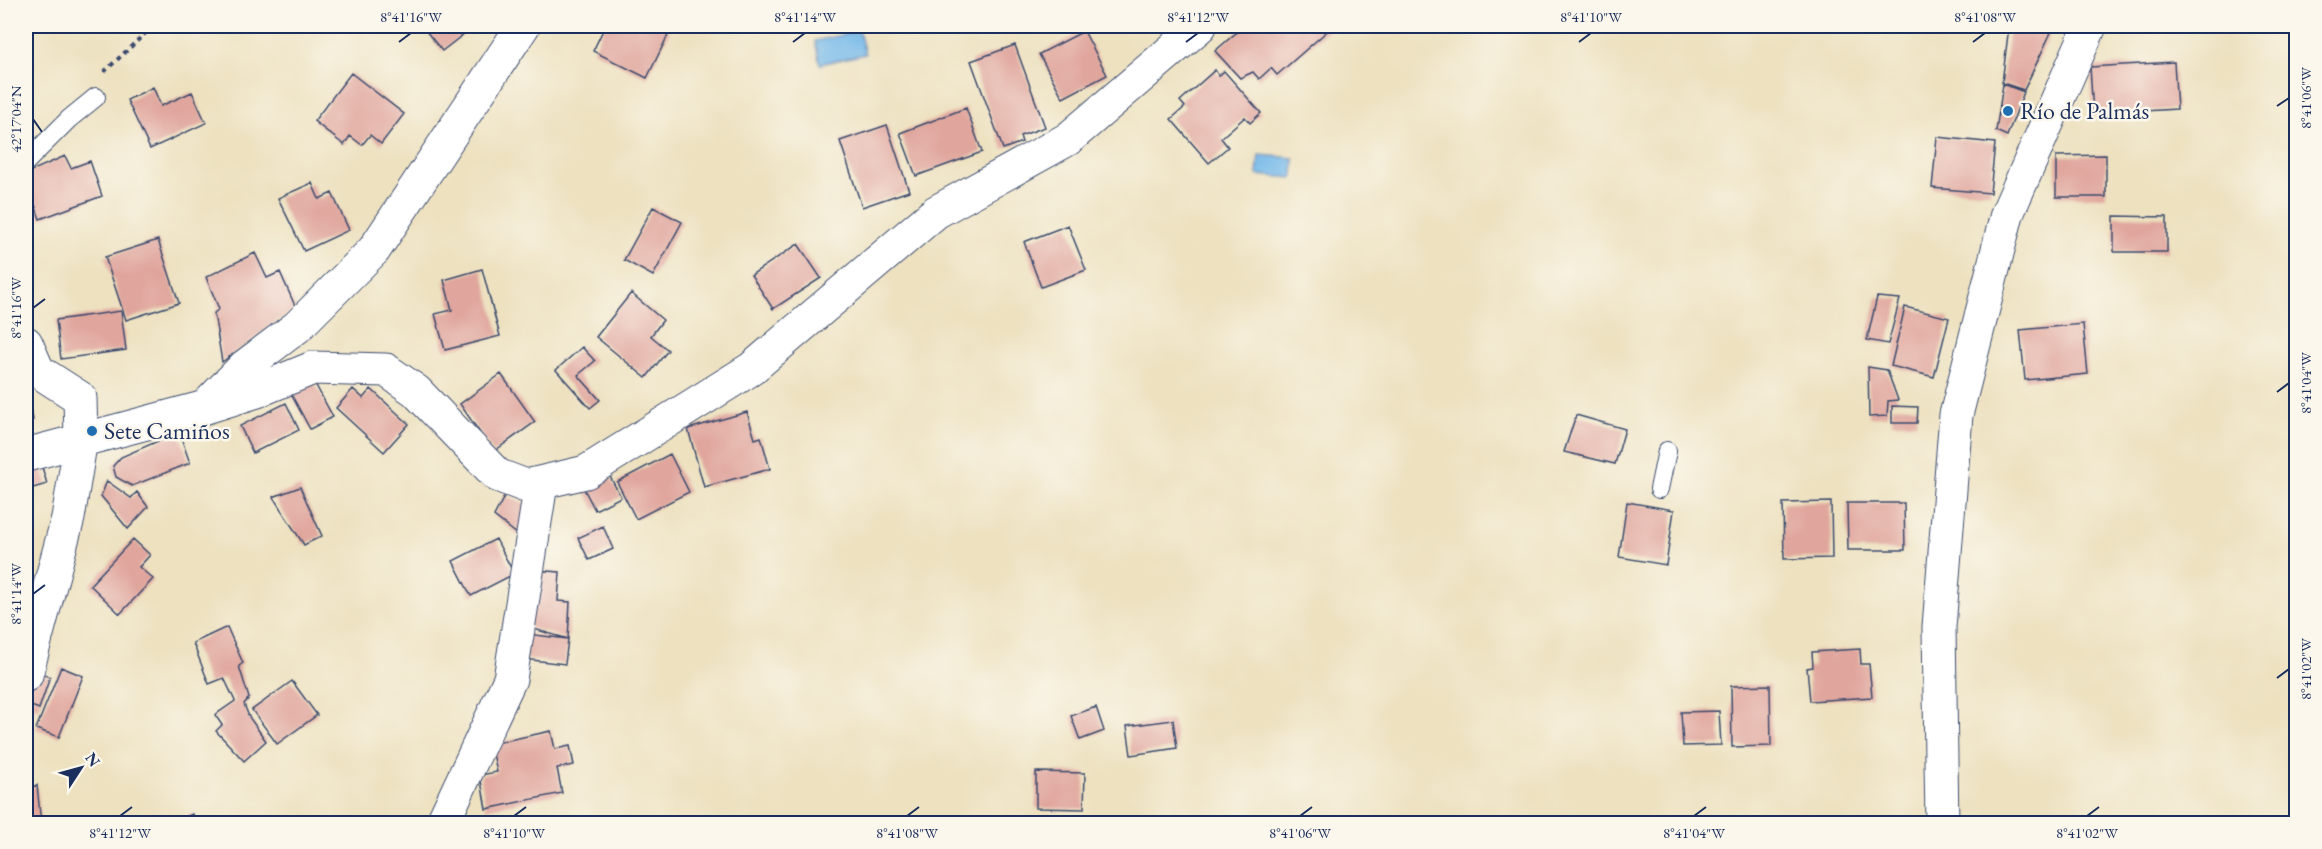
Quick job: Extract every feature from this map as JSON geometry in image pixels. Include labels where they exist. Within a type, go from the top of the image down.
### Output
[{"type":"street","points":[[206,407],[244,367],[297,327],[374,250],[523,26]]},
{"type":"street","points":[[26,455],[206,407],[257,391],[313,368],[386,370],[416,391],[497,475],[526,486],[586,472],[751,369],[936,212],[1068,139],[1200,26]]},
{"type":"street","points":[[1942,824],[1939,627],[1956,415],[2007,214],[2090,26]]},
{"type":"street","points":[[26,343],[38,371],[80,398],[81,439],[68,518],[26,675]]},
{"type":"street","points":[[442,824],[510,679],[541,484]]},
{"type":"lane","points":[[26,162],[69,119],[96,97]]},
{"type":"lane","points":[[1659,489],[1667,451]]},
{"type":"path","points":[[96,97],[91,90],[105,70],[153,26]]},
{"type":"water","points":[[859,31],[865,54],[820,64],[815,41]]},
{"type":"water","points":[[1259,155],[1294,158],[1293,178],[1257,175]]},
{"type":"building","points":[[422,26],[474,26],[442,51]]},
{"type":"building","points":[[605,26],[659,26],[670,31],[647,78],[593,51]]},
{"type":"building","points":[[1244,26],[1333,26],[1277,75],[1271,68],[1259,79],[1253,72],[1240,78],[1215,51]]},
{"type":"building","points":[[2009,26],[2039,28],[2040,26],[2054,26],[2024,90],[2002,83]]},
{"type":"building","points":[[2282,26],[2296,26],[2296,33],[2282,31]]},
{"type":"building","points":[[1084,31],[1107,75],[1063,98],[1039,54]]},
{"type":"building","points":[[1015,45],[1045,127],[1020,136],[1022,142],[1003,149],[971,61]]},
{"type":"building","points":[[2174,62],[2177,109],[2093,114],[2090,67]]},
{"type":"building","points":[[1215,70],[1219,76],[1224,71],[1261,113],[1250,123],[1245,117],[1221,138],[1228,147],[1209,163],[1171,119],[1185,107],[1180,101]]},
{"type":"building","points":[[351,73],[404,114],[381,144],[370,135],[362,145],[350,136],[344,145],[314,121]]},
{"type":"building","name":"Río de Palmás","points":[[2003,84],[2024,92],[2007,136],[1996,131]]},
{"type":"building","points":[[153,87],[161,106],[192,92],[206,123],[150,149],[127,100]]},
{"type":"building","points":[[966,108],[982,152],[916,176],[900,133]]},
{"type":"building","points":[[887,125],[909,191],[862,207],[840,141]]},
{"type":"building","points":[[1937,137],[1995,143],[1990,193],[1932,188]]},
{"type":"building","points":[[2106,155],[2106,197],[2056,197],[2056,156]]},
{"type":"building","points":[[65,156],[71,168],[90,161],[102,196],[40,219],[35,205],[27,208],[34,230],[26,234],[26,179],[31,171]]},
{"type":"building","points":[[312,183],[319,199],[332,193],[349,230],[304,251],[278,198]]},
{"type":"building","points":[[653,207],[682,222],[653,276],[624,260]]},
{"type":"building","points":[[2114,216],[2167,217],[2167,252],[2114,252]]},
{"type":"building","points":[[1068,225],[1086,270],[1041,287],[1024,242]]},
{"type":"building","points":[[158,240],[179,303],[126,320],[105,257]]},
{"type":"building","points":[[798,244],[821,278],[773,309],[751,275]]},
{"type":"building","points":[[255,253],[267,278],[280,272],[296,308],[222,362],[214,313],[219,309],[206,277]]},
{"type":"building","points":[[482,269],[500,336],[445,350],[435,314],[452,310],[444,280]]},
{"type":"building","points":[[631,293],[663,320],[651,336],[668,350],[646,378],[596,337]]},
{"type":"building","points":[[1877,297],[1900,299],[1888,344],[1867,340]]},
{"type":"building","points":[[1905,307],[1949,318],[1934,377],[1891,366]]},
{"type":"building","points":[[121,311],[126,350],[61,359],[56,320]]},
{"type":"building","points":[[2083,324],[2088,374],[2025,380],[2020,330]]},
{"type":"building","points":[[582,347],[595,361],[578,375],[600,400],[590,408],[556,370]]},
{"type":"building","points":[[1868,367],[1887,370],[1898,400],[1888,401],[1887,416],[1869,417]]},
{"type":"building","points":[[501,374],[535,422],[493,452],[460,404]]},
{"type":"building","points":[[313,380],[333,417],[310,429],[290,392]]},
{"type":"building","points":[[353,389],[363,398],[371,389],[409,424],[384,452],[336,408]]},
{"type":"building","points":[[26,396],[29,397],[33,420],[26,423]]},
{"type":"building","points":[[286,403],[299,430],[253,453],[240,426]]},
{"type":"building","points":[[1892,406],[1918,407],[1917,423],[1892,423]]},
{"type":"building","points":[[747,412],[755,439],[761,437],[770,469],[704,487],[688,429]]},
{"type":"building","points":[[1576,415],[1625,429],[1615,464],[1564,452]]},
{"type":"building","points":[[179,432],[190,463],[132,486],[116,477],[113,466],[121,457]]},
{"type":"building","points":[[670,454],[689,492],[636,519],[617,482]]},
{"type":"building","points":[[40,460],[47,484],[26,490],[26,464]]},
{"type":"building","points":[[608,473],[621,497],[595,510],[583,487]]},
{"type":"building","points":[[107,481],[131,498],[137,492],[148,507],[128,529],[101,496]]},
{"type":"building","points":[[300,487],[322,536],[304,545],[273,497]]},
{"type":"building","points":[[505,495],[529,505],[522,538],[494,516]]},
{"type":"building","points":[[1627,502],[1674,510],[1666,565],[1619,557]]},
{"type":"building","points":[[1831,502],[1832,558],[1784,559],[1783,503]]},
{"type":"building","points":[[1847,503],[1904,503],[1905,550],[1848,550]]},
{"type":"building","points":[[603,526],[613,549],[589,560],[578,538]]},
{"type":"building","points":[[133,539],[150,555],[139,567],[153,579],[120,614],[90,585]]},
{"type":"building","points":[[496,539],[514,574],[471,596],[453,561]]},
{"type":"building","points":[[532,570],[560,572],[558,601],[570,602],[568,639],[527,627]]},
{"type":"building","points":[[227,627],[243,663],[239,666],[249,698],[244,704],[249,717],[266,741],[244,761],[216,731],[222,725],[215,715],[235,701],[224,678],[209,684],[193,643]]},
{"type":"building","points":[[527,634],[568,639],[565,664],[524,659]]},
{"type":"building","points":[[1860,649],[1861,664],[1869,664],[1872,697],[1810,701],[1807,668],[1813,667],[1812,652]]},
{"type":"building","points":[[61,667],[83,676],[59,737],[36,729]]},
{"type":"building","points":[[34,671],[50,677],[39,709],[26,704],[26,694]]},
{"type":"building","points":[[292,681],[317,715],[277,744],[252,710]]},
{"type":"building","points":[[1770,685],[1771,746],[1732,747],[1731,686]]},
{"type":"building","points":[[1096,707],[1104,731],[1080,740],[1071,716]]},
{"type":"building","points":[[1719,711],[1721,745],[1683,746],[1681,712]]},
{"type":"building","points":[[1173,720],[1177,748],[1131,755],[1127,726]]},
{"type":"building","points":[[551,731],[555,749],[570,746],[574,765],[557,768],[562,793],[486,809],[480,775],[497,772],[491,744]]},
{"type":"building","points":[[1036,772],[1085,773],[1084,809],[1036,808]]},
{"type":"building","points":[[37,785],[41,824],[26,824],[26,789]]},
{"type":"building","points":[[192,814],[197,824],[172,824]]},
{"type":"place","name":"Río de Palmás","points":[[2008,111]]},
{"type":"place","name":"Sete Camiños","points":[[92,431]]}]
